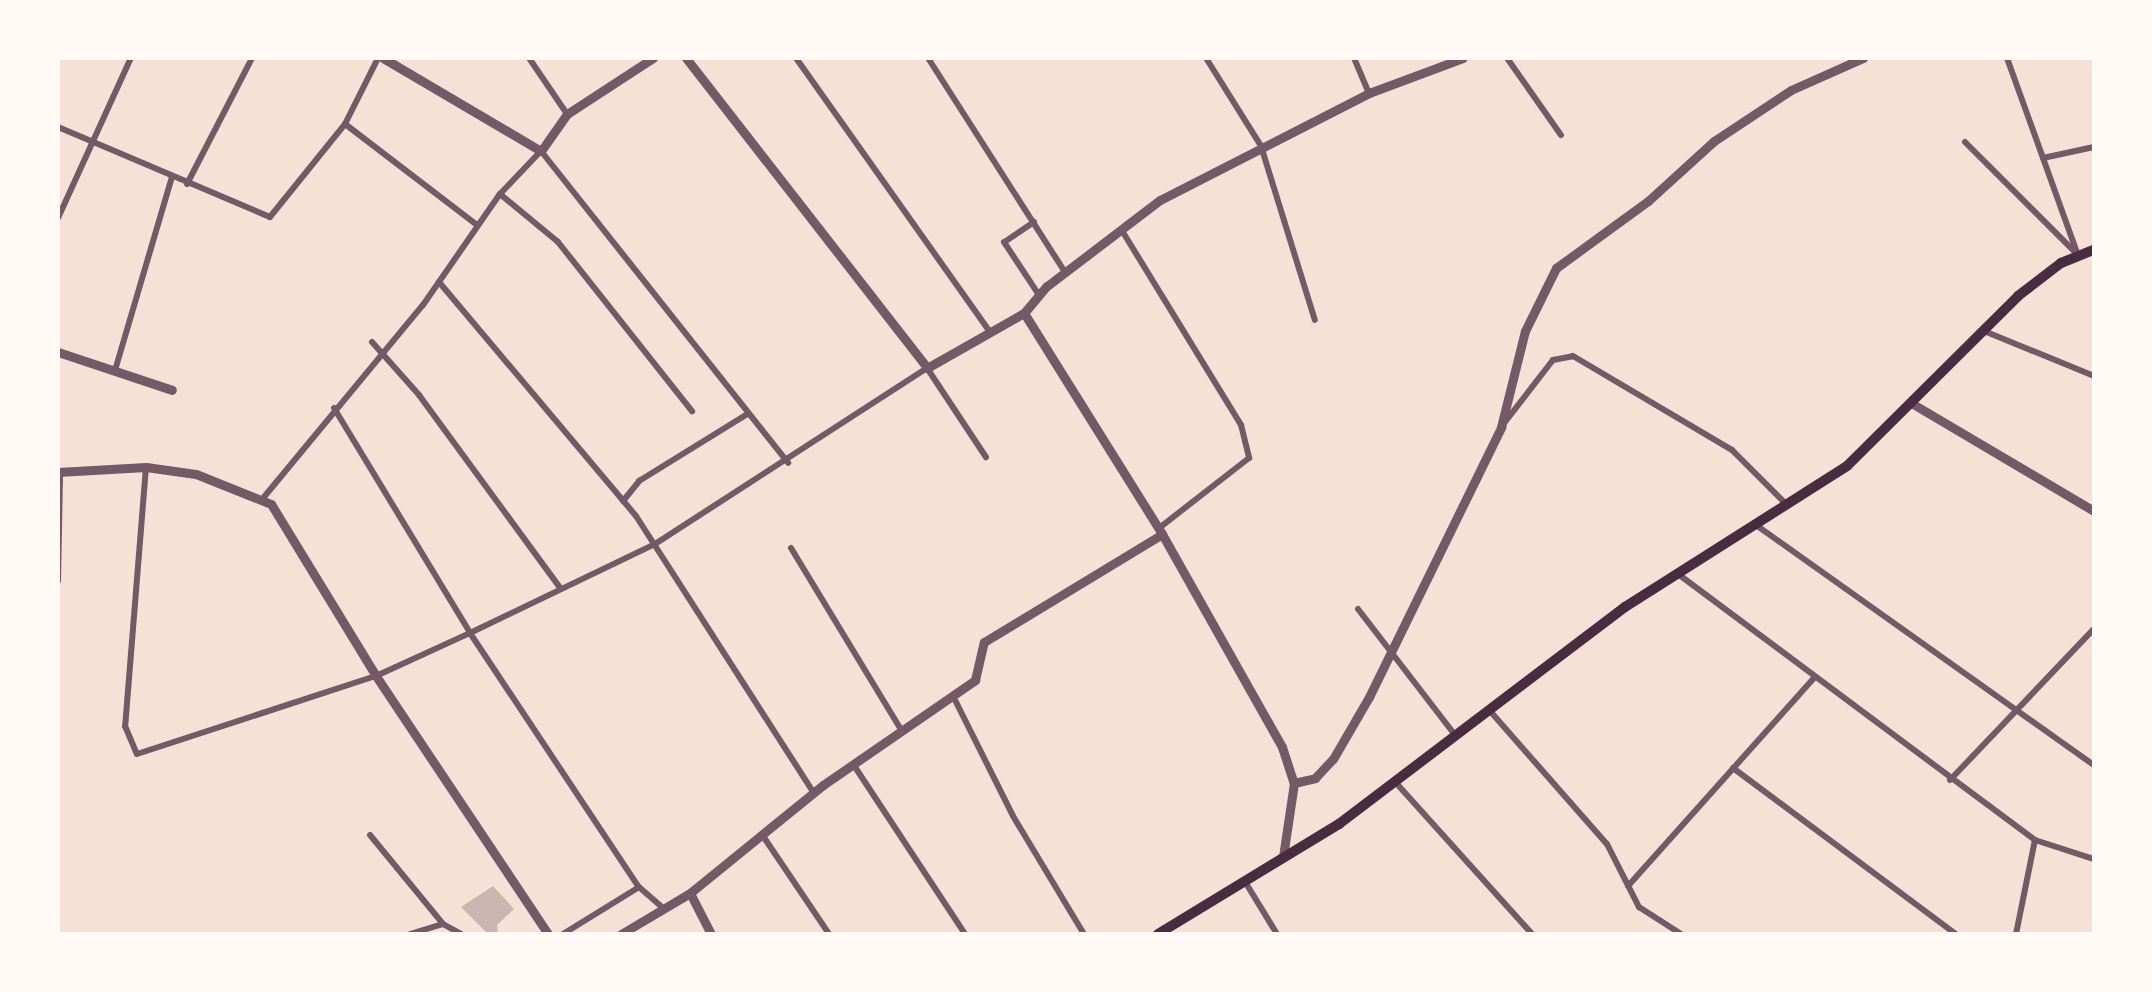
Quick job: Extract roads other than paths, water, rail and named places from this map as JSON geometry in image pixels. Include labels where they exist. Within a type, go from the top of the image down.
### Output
[{"type":"main road","points":[[1158,934],[1397,784],[1489,709],[1678,574],[1848,466],[2018,296],[2078,255],[2094,250]]},
{"type":"street","points":[[58,218],[90,141],[132,58]]},
{"type":"street","points":[[187,184],[252,58]]},
{"type":"street","points":[[58,127],[270,218],[345,124],[380,58],[540,151],[746,415],[788,462]]},
{"type":"street","points":[[528,58],[568,114]]},
{"type":"street","points":[[264,498],[334,408],[386,353],[500,194],[568,114],[653,58]]},
{"type":"street","points":[[686,58],[927,368],[986,458]]},
{"type":"street","points":[[796,58],[990,332]]},
{"type":"street","points":[[928,58],[1065,272]]},
{"type":"street","points":[[1206,58],[1261,146],[1314,320]]},
{"type":"street","points":[[1354,58],[1369,93]]},
{"type":"street","points":[[146,468],[126,726],[137,754],[376,676],[655,544],[788,462],[927,368],[1024,313],[1065,272],[1160,200],[1369,93],[1463,58]]},
{"type":"street","points":[[1507,58],[1562,135]]},
{"type":"street","points":[[1501,427],[1525,331],[1556,268],[1648,201],[1714,141],[1791,90],[1863,58]]},
{"type":"street","points":[[2006,58],[2078,255]]},
{"type":"street","points":[[345,124],[477,225]]},
{"type":"street","points":[[1965,142],[2078,255]]},
{"type":"street","points":[[2043,158],[2094,147]]},
{"type":"street","points":[[116,367],[172,177]]},
{"type":"street","points":[[500,194],[558,242],[692,411]]},
{"type":"street","points":[[1034,222],[1004,242],[1039,295]]},
{"type":"street","points":[[621,934],[690,893],[814,793],[976,680],[984,642],[1160,532],[1249,458],[1241,425],[1121,228]]},
{"type":"street","points":[[439,282],[655,544],[814,793]]},
{"type":"street","points":[[1024,313],[1160,532],[1282,747],[1294,783],[1283,856]]},
{"type":"street","points":[[1984,331],[2094,376]]},
{"type":"street","points":[[372,342],[386,353],[560,588]]},
{"type":"street","points":[[58,352],[116,367],[172,390]]},
{"type":"street","points":[[1294,783],[1314,778],[1333,759],[1501,427],[1553,360],[1572,356],[1732,450],[1788,505]]},
{"type":"street","points":[[1913,404],[2094,511]]},
{"type":"street","points":[[334,408],[470,632],[639,887],[665,910]]},
{"type":"street","points":[[623,501],[639,481],[746,415]]},
{"type":"street","points":[[58,581],[59,472],[146,468],[196,474],[264,498],[298,543],[376,676],[548,934]]},
{"type":"street","points":[[1756,525],[2014,714],[2094,765]]},
{"type":"street","points":[[791,548],[902,732]]},
{"type":"street","points":[[1678,574],[2035,840],[2094,858]]},
{"type":"street","points":[[1358,609],[1456,736]]},
{"type":"street","points":[[1950,780],[2094,629]]},
{"type":"street","points":[[1628,886],[1814,678]]},
{"type":"street","points":[[953,696],[1013,816],[1084,934]]},
{"type":"street","points":[[1489,709],[1606,844],[1639,907],[1681,934]]},
{"type":"street","points":[[854,764],[965,934]]},
{"type":"street","points":[[1734,768],[1956,934]]},
{"type":"street","points":[[1397,784],[1532,934]]},
{"type":"street","points":[[370,835],[444,924],[461,934]]},
{"type":"street","points":[[763,836],[829,934]]},
{"type":"street","points":[[2016,934],[2035,840]]},
{"type":"street","points":[[1244,880],[1277,934]]},
{"type":"street","points":[[563,934],[639,887]]},
{"type":"street","points":[[690,893],[711,934]]},
{"type":"street","points":[[410,934],[444,924]]}]
